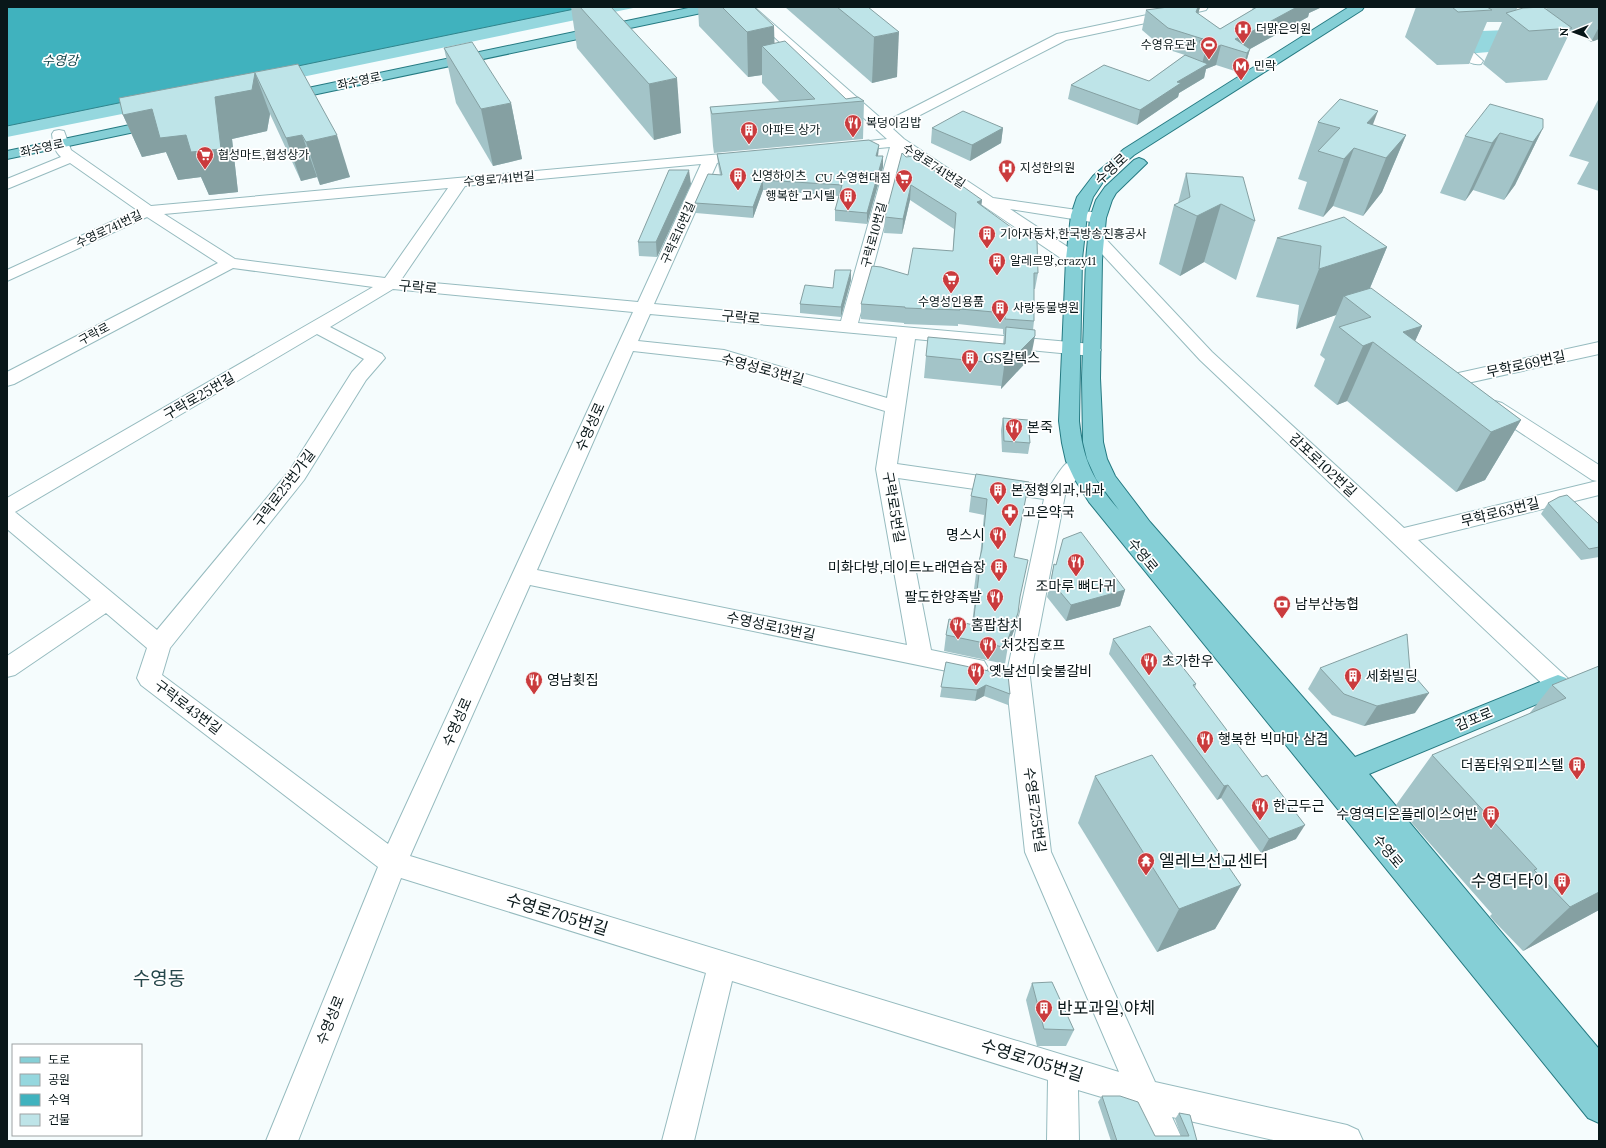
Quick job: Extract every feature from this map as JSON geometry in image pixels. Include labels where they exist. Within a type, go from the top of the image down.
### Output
[{"type":"main road","name":"좌수영로","points":[[669,7],[273,94],[711,7]]},
{"type":"main road","name":"수영로","points":[[1364,9],[1274,59],[1129,152],[1098,179],[1085,197],[1088,217],[1096,238],[1082,349],[1069,421],[1072,446],[1083,479],[1134,545],[1599,1107]]},
{"type":"main road","name":"좌수영로","points":[[7,145],[60,139],[95,136],[168,116],[60,139],[7,155]]},
{"type":"main road","name":"수영로","points":[[1088,217],[1074,258],[1082,349],[1093,442],[1097,459],[1106,479],[1143,527],[1351,770],[1599,1073]]},
{"type":"main road","name":"감포로","points":[[1351,770],[1558,684]]},
{"type":"street","points":[[747,7],[899,142]]},
{"type":"street","points":[[884,128],[1062,37],[1202,7]]},
{"type":"street","points":[[1453,37],[1466,53],[1476,61]]},
{"type":"street","points":[[60,139],[64,152],[148,211],[230,263]]},
{"type":"street","name":"수영로741번길","points":[[836,148],[899,142],[1074,258]]},
{"type":"street","name":"구락로10번길","points":[[848,327],[899,142]]},
{"type":"street","points":[[7,184],[73,157]]},
{"type":"street","name":"수영로741번길","points":[[7,276],[148,211],[734,157]]},
{"type":"street","name":"구락로16번길","points":[[644,308],[711,159]]},
{"type":"street","name":"구락로","points":[[390,284],[460,182]]},
{"type":"street","name":"수영로741번길","points":[[988,201],[1088,217]]},
{"type":"street","name":"감포로102번길","points":[[1096,238],[1206,356],[1599,722]]},
{"type":"street","name":"구락로","points":[[7,380],[230,263],[390,284],[1082,349]]},
{"type":"street","name":"구락로25번길","points":[[7,507],[390,284]]},
{"type":"street","name":"수영성로","points":[[282,1141],[393,863],[644,308]]},
{"type":"street","name":"구락로25번가길","points":[[159,646],[298,475],[359,376],[376,358],[317,327]]},
{"type":"street","name":"구락로5번길","points":[[907,332],[886,469],[921,657]]},
{"type":"street","name":"수영성로3번길","points":[[627,345],[724,356],[895,407]]},
{"type":"street","name":"무학로69번길","points":[[1599,348],[1454,380],[1599,475]]},
{"type":"street","name":"수영로725번길","points":[[1077,464],[1055,494],[1018,677],[1038,852],[1145,1095],[1167,1141]]},
{"type":"street","points":[[886,469],[1055,494]]},
{"type":"street","name":"무학로63번길","points":[[1400,537],[1599,488]]},
{"type":"street","points":[[7,517],[159,646]]},
{"type":"street","name":"수영성로13번길","points":[[523,575],[1018,677]]},
{"type":"street","points":[[7,668],[107,601]]},
{"type":"street","name":"구락로43번길","points":[[159,646],[149,678],[393,863]]},
{"type":"street","name":"감포로","points":[[1558,684],[1585,677]]},
{"type":"street","name":"수영로705번길","points":[[393,863],[1145,1095],[1346,1141]]},
{"type":"street","points":[[678,1141],[722,965]]},
{"type":"street","points":[[1063,1070],[1063,1141]]},
{"type":"green space","points":[[559,7],[638,7],[7,137],[7,119]]},
{"type":"green space","points":[[1507,30],[1500,52],[1466,53],[1482,31]]},
{"type":"water","name":"수영강","points":[[7,7],[584,7],[7,126]]},
{"type":"building","points":[[580,7],[611,7],[677,78],[649,84]]},
{"type":"building","points":[[722,7],[754,7],[774,26],[747,32]]},
{"type":"building","points":[[837,7],[868,7],[899,32],[874,37]]},
{"type":"building","points":[[1168,7],[1198,7],[1196,12],[1220,29],[1257,7],[1297,7],[1235,39],[1250,49],[1247,53],[1221,45],[1205,52],[1199,41],[1203,39],[1168,28],[1146,10]]},
{"type":"building","points":[[1452,7],[1487,7],[1492,10],[1458,12]]},
{"type":"building","points":[[1543,7],[1572,28],[1529,31],[1506,13],[1523,8]]},
{"type":"building","points":[[785,41],[846,99],[858,97],[864,101],[712,114],[710,107],[815,99],[762,46]]},
{"type":"building","points":[[472,42],[511,103],[481,109],[444,48]]},
{"type":"building","points":[[1185,55],[1208,64],[1177,82],[1181,83],[1140,110],[1071,85],[1104,65],[1149,81]]},
{"type":"building","points":[[298,64],[337,135],[306,142],[302,135],[286,138],[255,73],[252,90],[215,97],[221,149],[191,152],[186,135],[160,138],[152,109],[123,115],[119,98]]},
{"type":"building","points":[[1340,99],[1378,111],[1367,123],[1406,135],[1386,158],[1354,148],[1344,159],[1318,151],[1340,128],[1318,122]]},
{"type":"building","points":[[1490,104],[1543,119],[1543,128],[1533,142],[1500,133],[1492,143],[1465,136]]},
{"type":"building","points":[[963,111],[1003,128],[972,145],[932,128]]},
{"type":"building","points":[[869,140],[879,145],[876,156],[883,156],[867,213],[835,210],[842,185],[763,180],[753,207],[695,203],[708,174],[722,175],[717,154]]},
{"type":"building","points":[[902,153],[906,157],[914,156],[931,169],[958,183],[982,200],[977,202],[982,206],[1019,233],[1028,234],[1037,241],[1038,273],[1034,273],[1034,321],[1005,319],[1005,313],[960,309],[905,308],[861,304],[872,266],[881,267],[908,275],[913,248],[953,251],[956,213],[911,185],[903,219],[885,217]]},
{"type":"building","points":[[669,170],[689,170],[656,242],[638,242]]},
{"type":"building","points":[[1186,173],[1243,177],[1255,221],[1221,204],[1197,216],[1174,205],[1190,197]]},
{"type":"building","points":[[1344,217],[1387,247],[1319,269],[1321,246],[1277,238]]},
{"type":"building","points":[[835,270],[851,270],[841,307],[800,304],[805,285],[833,288]]},
{"type":"building","points":[[1371,288],[1422,326],[1403,332],[1521,420],[1491,432],[1373,342],[1363,346],[1339,327],[1371,317],[1344,296]]},
{"type":"building","points":[[1006,327],[1035,330],[1035,336],[1004,367],[1005,364],[926,356],[928,337],[1005,344]]},
{"type":"building","points":[[1003,418],[1028,420],[1030,443],[1004,441]]},
{"type":"building","points":[[976,474],[1029,482],[1014,557],[1028,560],[1018,613],[1008,639],[1008,648],[946,635],[949,619],[973,625],[979,574],[976,574],[982,549],[987,499],[971,496]]},
{"type":"building","points":[[1567,495],[1599,524],[1599,547],[1589,549],[1548,503],[1559,497]]},
{"type":"building","name":"조마루 뼈다귀","points":[[1081,532],[1125,590],[1071,605],[1051,581],[1054,564],[1056,565],[1063,539]]},
{"type":"building","points":[[1150,626],[1196,684],[1193,685],[1262,777],[1267,775],[1305,825],[1269,839],[1228,785],[1224,786],[1113,639]]},
{"type":"building","points":[[1407,634],[1410,671],[1429,693],[1377,706],[1344,694],[1320,668]]},
{"type":"building","name":"옛날선미숯불갈비","points":[[946,662],[1008,675],[1010,694],[986,685],[977,690],[941,687]]},
{"type":"building","points":[[1599,666],[1599,892],[1570,907],[1534,870],[1537,869],[1432,755],[1566,698],[1552,685]]},
{"type":"building","points":[[1152,755],[1241,885],[1179,909],[1095,776]]},
{"type":"building","points":[[1052,982],[1074,1030],[1044,1029],[1032,983]]},
{"type":"building","points":[[1102,1096],[1120,1096],[1138,1102],[1155,1136],[1189,1136],[1179,1113],[1190,1115],[1197,1141],[1117,1141]]},
{"type":"place","name":"더맑은의원","points":[[1243,44]]},
{"type":"place","name":"수영유도관","points":[[1209,60]]},
{"type":"place","name":"민락","points":[[1241,81]]},
{"type":"place","name":"복덩이김밥","points":[[853,138]]},
{"type":"place","name":"아파트 상가","points":[[749,145]]},
{"type":"place","name":"협성마트,협성상가","points":[[205,170]]},
{"type":"place","name":"지성한의원","points":[[1007,183]]},
{"type":"place","name":"신영하이츠","points":[[738,191]]},
{"type":"place","name":"CU 수영현대점","points":[[904,193]]},
{"type":"place","name":"행복한 고시텔","points":[[848,211]]},
{"type":"place","name":"기아자동차,한국방송진흥공사","points":[[987,249]]},
{"type":"place","name":"알레르망,crazy11","points":[[997,276]]},
{"type":"place","name":"수영성인용품","points":[[951,294]]},
{"type":"place","name":"사랑동물병원","points":[[1000,323]]},
{"type":"place","name":"GS칼텍스","points":[[970,373]]},
{"type":"place","name":"본죽","points":[[1014,442]]},
{"type":"place","name":"본정형외과,내과","points":[[998,505]]},
{"type":"place","name":"고은약국","points":[[1010,527]]},
{"type":"place","name":"명스시","points":[[998,550]]},
{"type":"place","name":"조마루 뼈다귀","points":[[1076,577]]},
{"type":"place","name":"미화다방,데이트노래연습장","points":[[999,582]]},
{"type":"place","name":"팔도한양족발","points":[[995,612]]},
{"type":"place","name":"남부산농협","points":[[1282,619]]},
{"type":"place","name":"홈팝참치","points":[[958,640]]},
{"type":"place","name":"처갓집호프","points":[[988,660]]},
{"type":"place","name":"초가한우","points":[[1149,676]]},
{"type":"place","name":"옛날선미숯불갈비","points":[[976,686]]},
{"type":"place","name":"세화빌딩","points":[[1353,691]]},
{"type":"place","name":"영남횟집","points":[[534,695]]},
{"type":"place","name":"행복한 빅마마 삼겹","points":[[1205,754]]},
{"type":"place","name":"더폼타워오피스텔","points":[[1577,780]]},
{"type":"place","name":"한근두근","points":[[1260,821]]},
{"type":"place","name":"수영역디온플레이스어반","points":[[1491,829]]},
{"type":"place","name":"엘레브선교센터","points":[[1146,876]]},
{"type":"place","name":"수영더타이","points":[[1562,896]]},
{"type":"place","name":"반포과일,야체","points":[[1044,1023]]},
{"type":"district","name":"수영동","points":[[159,978]]}]
